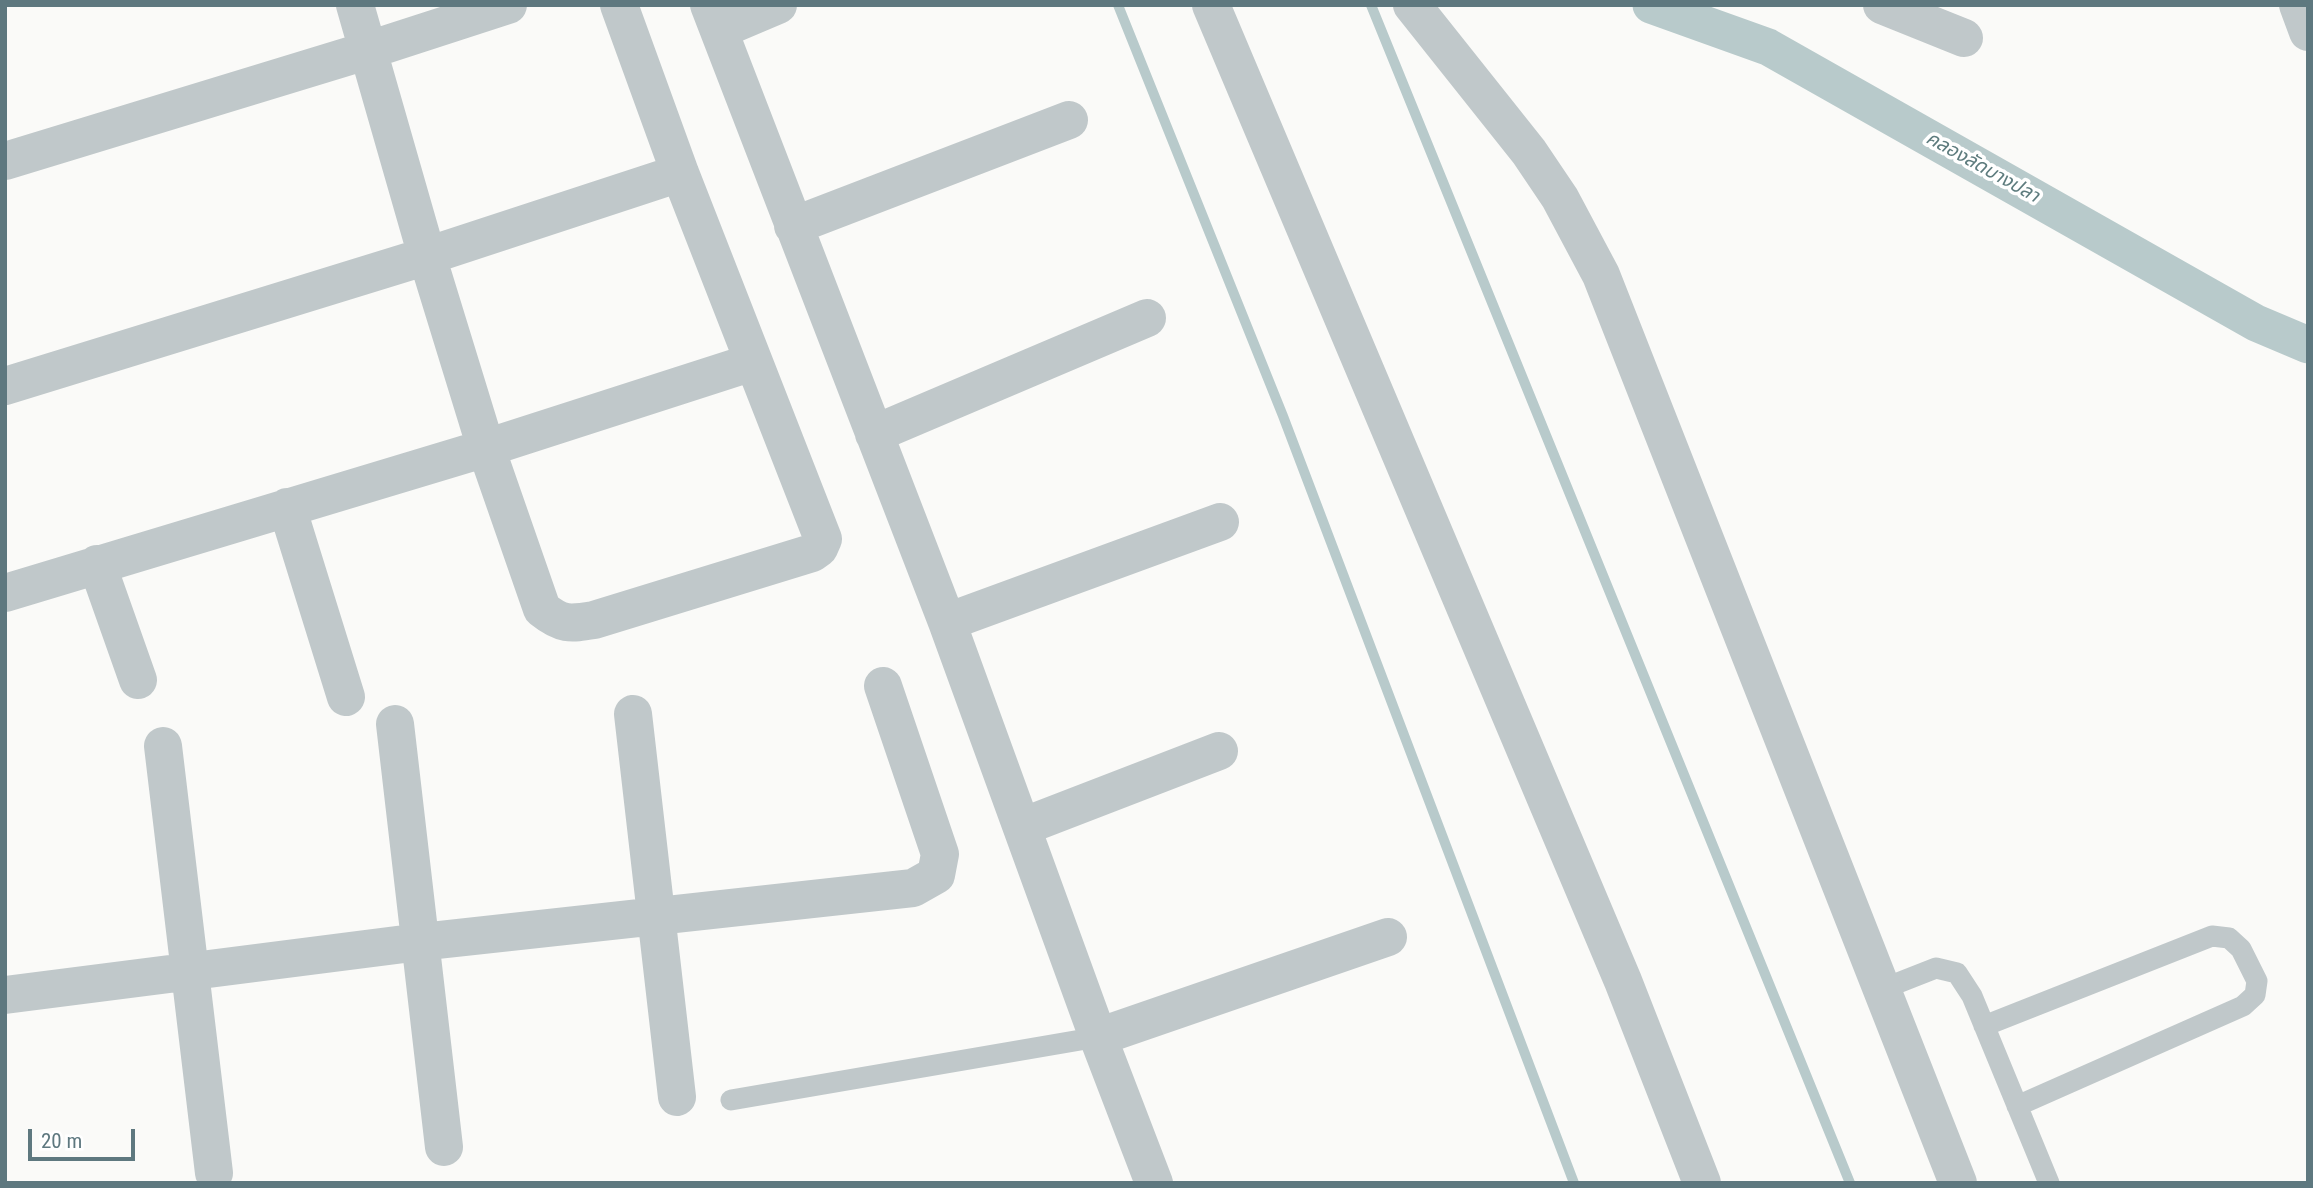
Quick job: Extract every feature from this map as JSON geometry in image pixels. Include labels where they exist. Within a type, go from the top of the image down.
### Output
[{"type":"street","points":[[355,5],[427,256],[486,448],[542,609],[555,620],[568,624],[594,620],[812,553],[819,548],[823,540],[680,173],[619,5]]},
{"type":"street","points":[[5,161],[508,5]]},
{"type":"street","points":[[778,5],[714,18],[947,622],[1154,1183]]},
{"type":"street","points":[[1211,5],[1623,981],[1702,1183]]},
{"type":"street","points":[[1412,5],[1529,152],[1560,198],[1601,275],[1958,1183]]},
{"type":"street","points":[[1882,5],[1964,38]]},
{"type":"street","points":[[2298,5],[2308,32]]},
{"type":"street","points":[[793,226],[1069,120]]},
{"type":"street","points":[[5,386],[427,256],[680,173]]},
{"type":"street","points":[[874,433],[1147,318]]},
{"type":"street","points":[[5,593],[486,448],[753,362]]},
{"type":"street","points":[[287,507],[346,696]]},
{"type":"street","points":[[947,622],[1220,522]]},
{"type":"street","points":[[97,564],[138,680]]},
{"type":"street","points":[[5,995],[420,942],[913,888],[936,875],[940,854],[883,686]]},
{"type":"street","points":[[633,714],[677,1097]]},
{"type":"street","points":[[395,724],[444,1147]]},
{"type":"street","points":[[163,746],[215,1173]]},
{"type":"street","points":[[1022,827],[1219,751]]},
{"type":"street","points":[[1098,1037],[1388,937]]},
{"type":"lane","points":[[1984,1026],[2212,936],[2229,937],[2241,949],[2257,981],[2255,995],[2243,1006],[2017,1106]]},
{"type":"lane","points":[[1880,990],[1936,968],[1957,973],[1972,996],[2049,1183]]},
{"type":"lane","points":[[731,1100],[1098,1037]]},
{"type":"waterway","points":[[1118,5],[1283,416],[1574,1183]]},
{"type":"waterway","points":[[1371,5],[1850,1183]]},
{"type":"waterway","name":"คลองลัดบางปลา","points":[[1651,5],[1768,47],[2256,323],[2308,345]]}]
